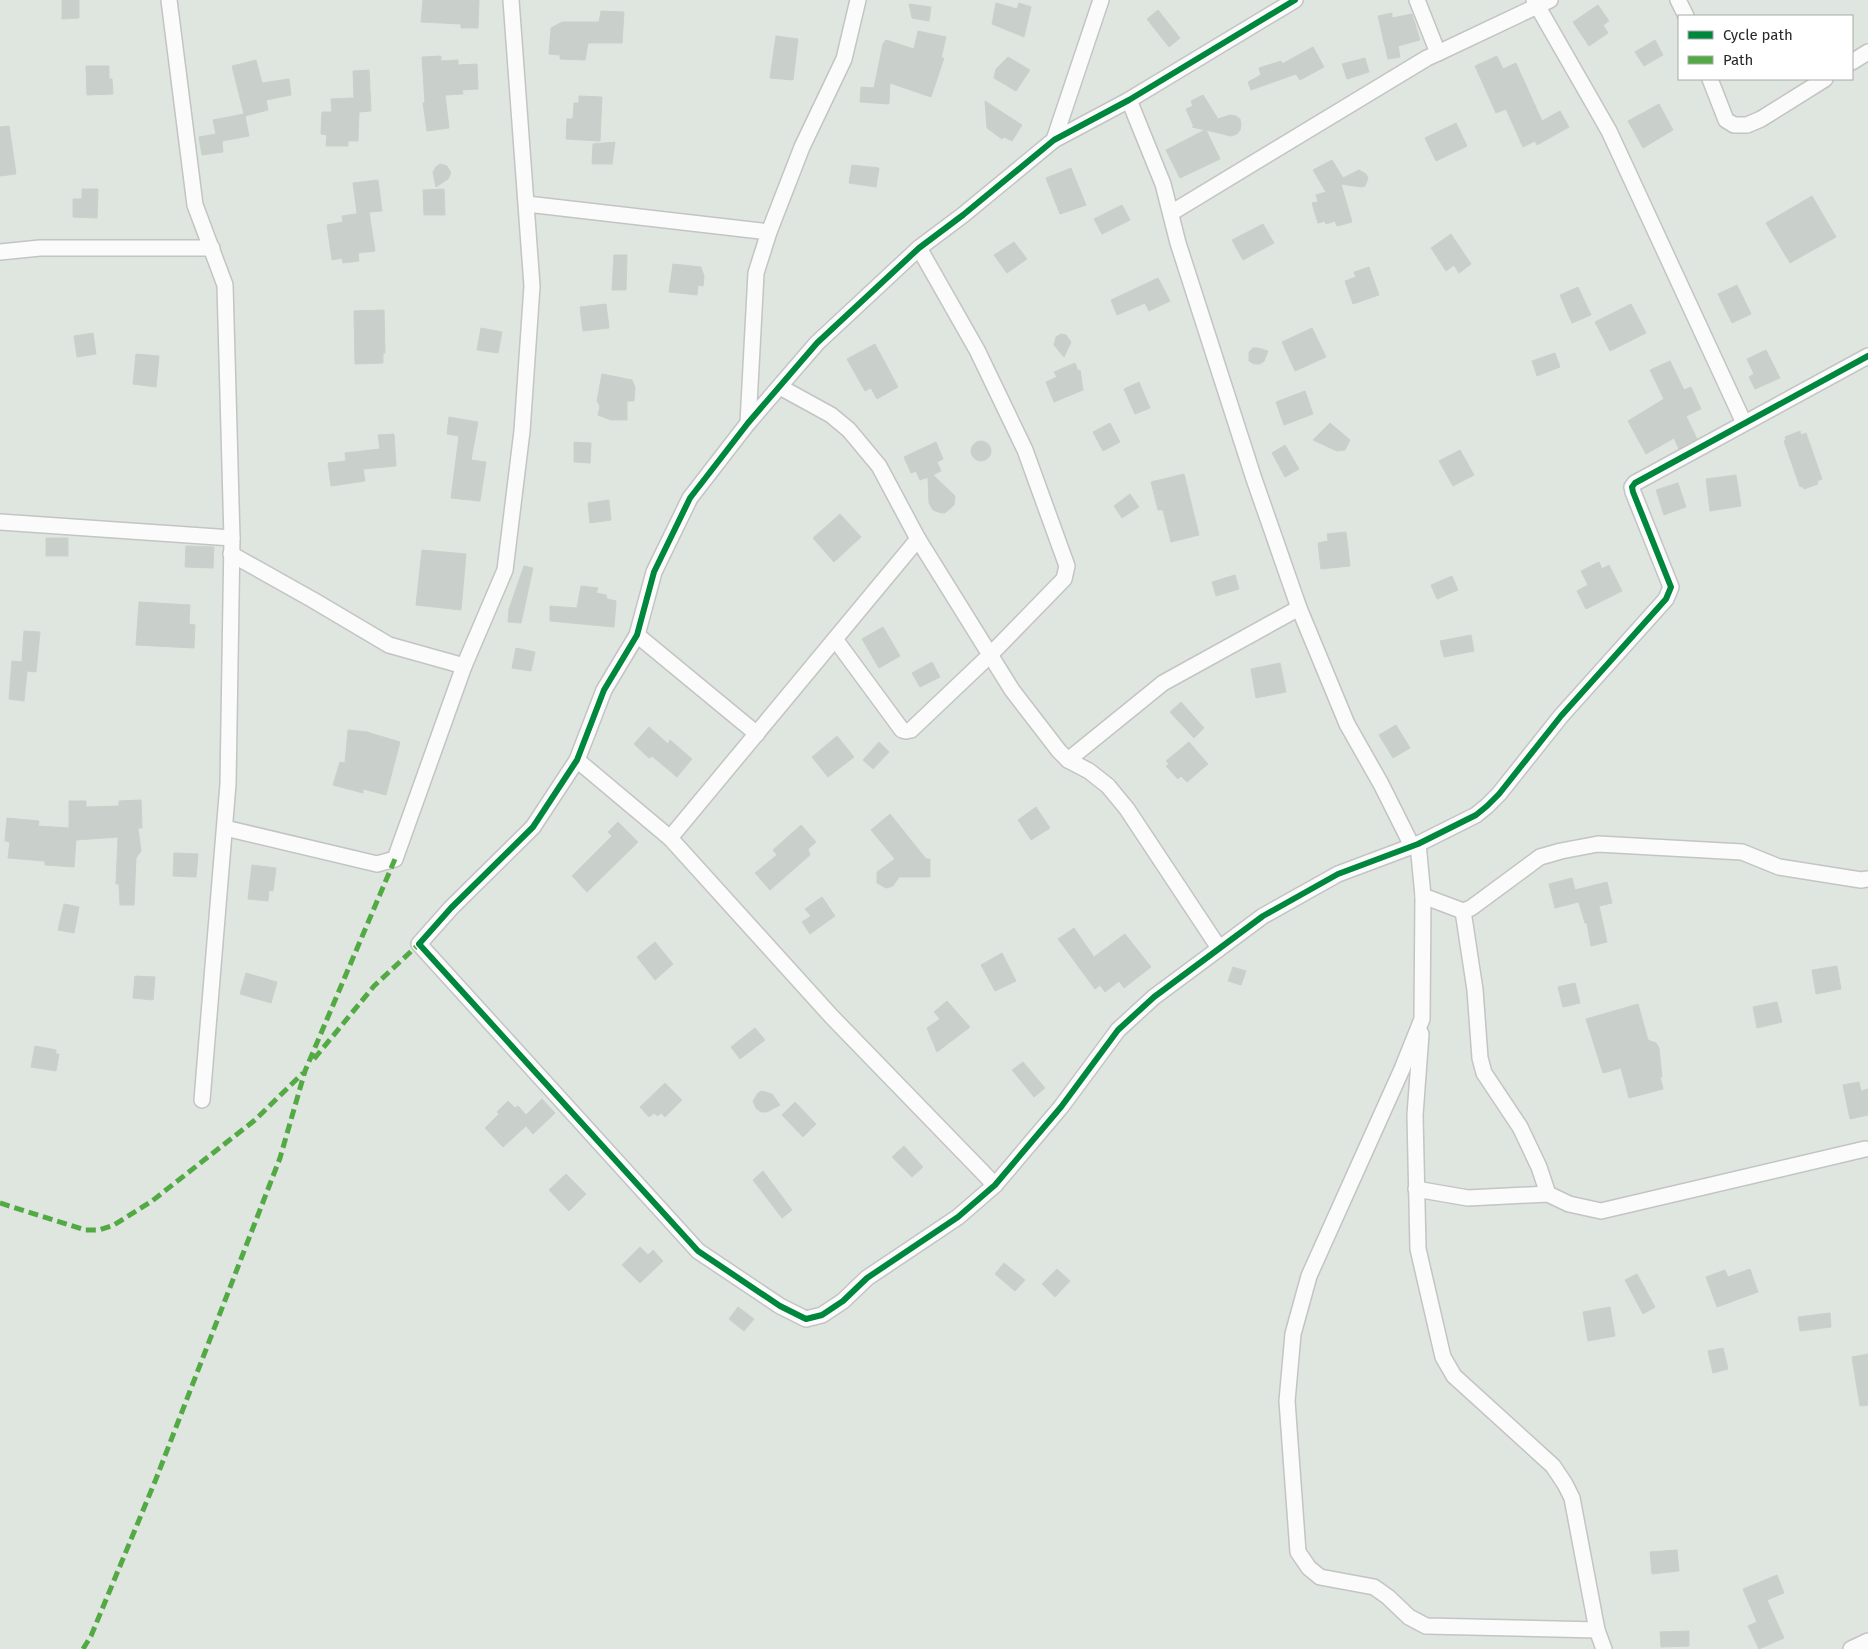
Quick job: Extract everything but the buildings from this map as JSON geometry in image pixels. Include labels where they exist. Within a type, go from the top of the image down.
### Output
[{"type":"street","points":[[168,0],[195,205],[226,285],[232,538],[225,828],[202,1100]]},
{"type":"street","points":[[225,828],[377,864],[395,858],[464,666],[505,570],[522,431],[532,286],[511,0]]},
{"type":"street","points":[[748,423],[756,273],[769,232],[802,147],[844,59],[858,0]]},
{"type":"street","points":[[1054,140],[1101,0]]},
{"type":"street","points":[[1295,0],[1129,100],[1054,140],[963,215],[919,248],[817,343],[748,423],[690,498],[654,572],[637,635],[604,690],[577,760],[533,827],[451,908],[419,944],[698,1251],[780,1306],[806,1319],[822,1316],[843,1301],[867,1278],[958,1217],[995,1185],[1061,1107],[1118,1030],[1154,997],[1264,916],[1338,874],[1415,845],[1476,815],[1499,794],[1560,716],[1666,599],[1670,587],[1633,492],[1632,487],[1635,483],[1868,356]]},
{"type":"street","points":[[1417,0],[1438,53]]},
{"type":"street","points":[[1678,0],[1686,15]]},
{"type":"street","points":[[1171,213],[1427,58],[1541,2],[1609,131],[1744,422]]},
{"type":"street","points":[[1853,61],[1868,52]]},
{"type":"street","points":[[1710,80],[1726,120],[1734,125],[1747,126],[1824,80]]},
{"type":"street","points":[[1129,100],[1163,184],[1178,243],[1254,480],[1299,608],[1346,724],[1415,845],[1423,896],[1422,1019],[1415,1115],[1418,1249],[1443,1357],[1454,1376],[1553,1466],[1566,1484],[1572,1498],[1597,1630],[1604,1649]]},
{"type":"street","points":[[527,204],[769,232]]},
{"type":"street","points":[[0,252],[40,248],[212,248]]},
{"type":"street","points":[[835,639],[902,730],[906,732],[911,730],[990,656],[1064,579],[1067,566],[1024,450],[977,350],[919,248]]},
{"type":"street","points":[[780,387],[831,415],[849,430],[879,466],[918,539],[1012,690],[1059,751],[1068,760],[1089,771],[1108,786],[1126,809],[1219,948]]},
{"type":"street","points":[[0,522],[232,538]]},
{"type":"street","points":[[670,838],[918,539]]},
{"type":"street","points":[[231,554],[389,645],[464,666]]},
{"type":"street","points":[[1068,760],[1162,683],[1299,608]]},
{"type":"street","points":[[637,635],[757,734]]},
{"type":"street","points":[[577,760],[670,838],[832,1017],[995,1185]]},
{"type":"street","points":[[1423,896],[1463,911],[1471,908],[1540,857],[1598,844],[1742,852],[1779,867],[1861,880],[1868,879]]},
{"type":"street","points":[[1463,911],[1475,990],[1480,1058],[1484,1073],[1520,1127],[1540,1167],[1548,1194]]},
{"type":"street","points":[[1422,1019],[1402,1069],[1309,1276],[1294,1334],[1287,1401],[1298,1552],[1308,1568],[1320,1577],[1374,1586],[1409,1617],[1426,1626],[1597,1630]]},
{"type":"street","points":[[1416,1189],[1468,1198],[1548,1194],[1569,1204],[1601,1211],[1864,1149]]},
{"type":"street","points":[[1851,1649],[1868,1641]]},
{"type":"marked path","points":[[83,1649],[91,1636],[156,1479],[280,1158],[305,1071],[395,859]]},
{"type":"marked path","points":[[314,1059],[374,986],[419,944]]},
{"type":"marked path","points":[[0,1203],[85,1230],[99,1230],[114,1225],[152,1201],[255,1120],[303,1073]]},
{"type":"cycle path","points":[[1295,0],[1129,100],[1054,140],[963,215],[919,248],[817,343],[748,423],[690,498],[654,572],[637,635],[604,690],[577,760],[533,827],[451,908],[419,944],[698,1251],[780,1306],[806,1319],[822,1315],[843,1301],[867,1278],[958,1217],[995,1185],[1061,1107],[1118,1030],[1154,997],[1263,916],[1338,874],[1418,844],[1476,815],[1487,806],[1499,794],[1561,716],[1666,599],[1671,587],[1633,492],[1632,487],[1635,483],[1868,356]]}]
